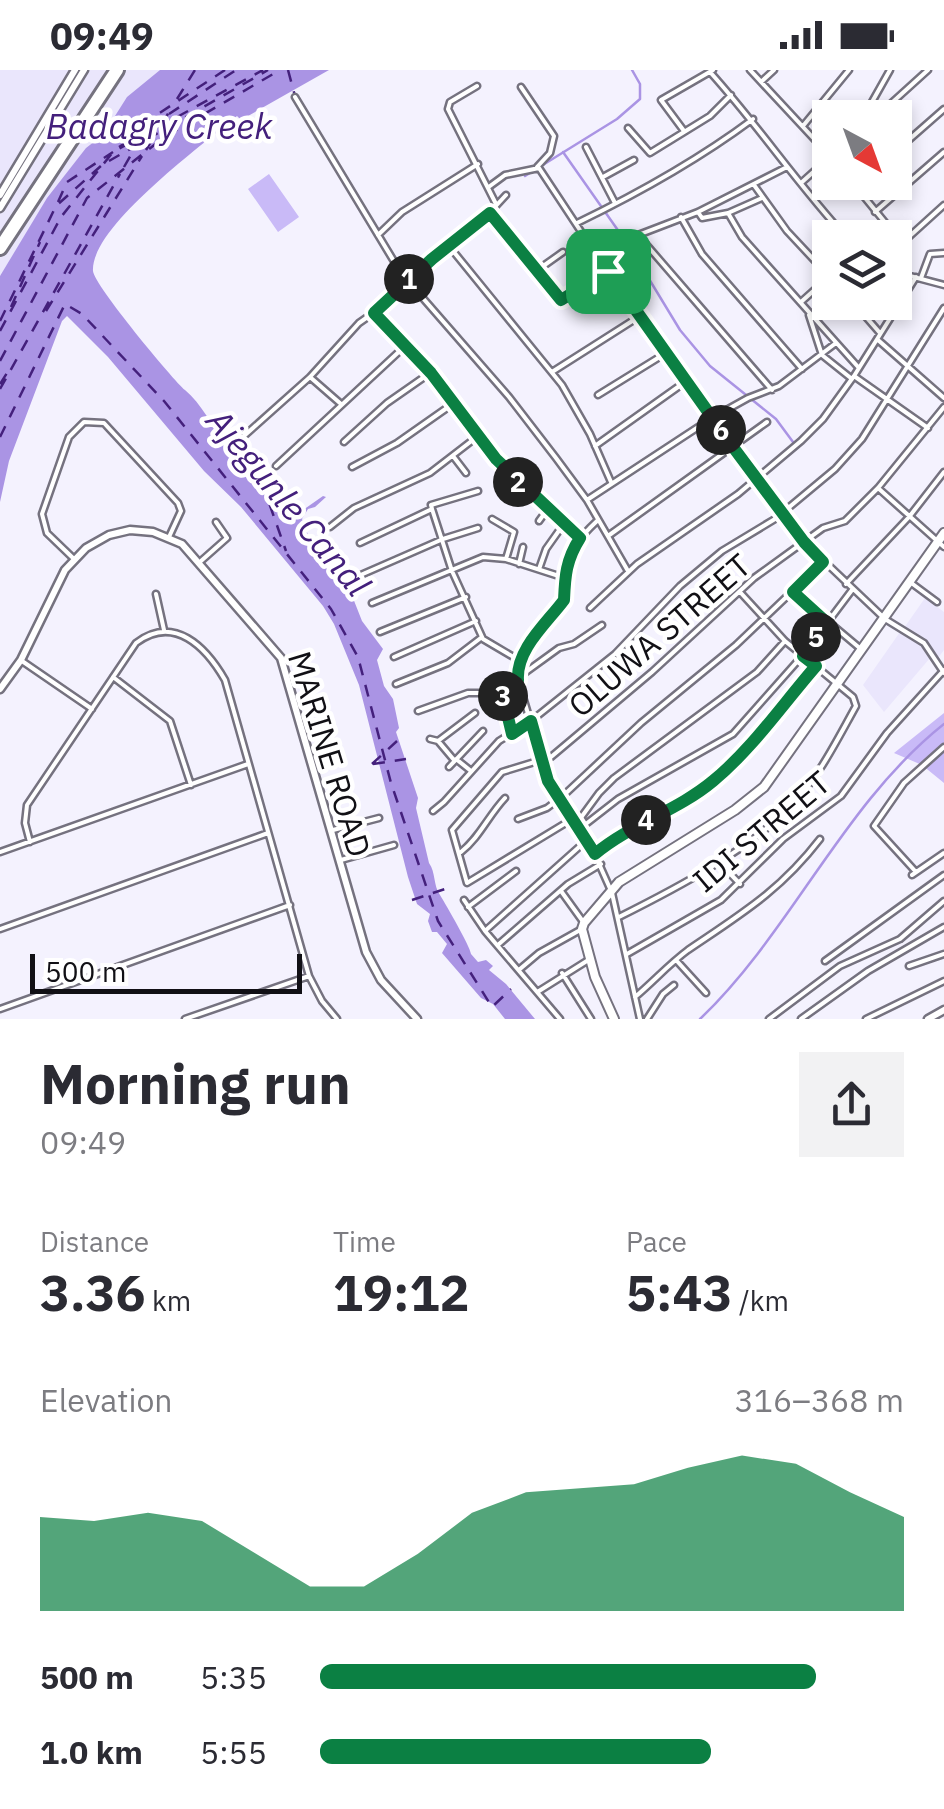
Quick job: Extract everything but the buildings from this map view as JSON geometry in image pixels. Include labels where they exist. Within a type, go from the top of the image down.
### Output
[{"type":"highway","points":[[0,235],[109,70]]},
{"type":"highway","points":[[0,248],[117,70]]},
{"type":"main road","points":[[614,1019],[600,992],[583,926],[620,882],[735,810],[764,787],[910,582],[941,545],[944,533]]},
{"type":"street","points":[[0,195],[75,70]]},
{"type":"street","points":[[0,208],[84,70]]},
{"type":"street","points":[[750,70],[812,135]]},
{"type":"street","points":[[761,82],[774,70]]},
{"type":"street","points":[[804,126],[849,70]]},
{"type":"street","points":[[873,100],[890,70]]},
{"type":"street","points":[[895,100],[928,70]]},
{"type":"street","points":[[684,131],[661,99],[711,71],[832,220]]},
{"type":"street","points":[[477,86],[450,102],[448,108],[490,186],[496,205]]},
{"type":"street","points":[[490,186],[505,175],[539,168],[550,152],[554,136],[521,86]]},
{"type":"street","points":[[628,128],[648,153],[710,116],[731,95]]},
{"type":"street","points":[[295,97],[407,281],[508,397],[587,500],[628,571]]},
{"type":"street","points":[[912,137],[944,109]]},
{"type":"street","points":[[576,222],[712,150],[753,119]]},
{"type":"street","points":[[586,147],[615,203]]},
{"type":"street","points":[[876,212],[944,152]]},
{"type":"street","points":[[604,177],[634,160]]},
{"type":"street","points":[[378,235],[416,202],[478,164]]},
{"type":"street","points":[[600,260],[638,235],[698,212],[787,167]]},
{"type":"street","points":[[539,168],[600,260],[804,542],[885,619],[924,643],[944,672]]},
{"type":"street","points":[[801,183],[812,173]]},
{"type":"street","points":[[754,184],[787,232],[812,258]]},
{"type":"street","points":[[244,436],[310,377],[359,323],[490,213],[506,195]]},
{"type":"street","points":[[698,212],[702,218],[762,198]]},
{"type":"street","points":[[867,200],[885,220]]},
{"type":"street","points":[[912,235],[944,204]]},
{"type":"street","points":[[728,212],[742,237],[860,368]]},
{"type":"street","points":[[490,213],[559,299],[564,300],[608,271]]},
{"type":"street","points":[[681,217],[702,254],[803,369]]},
{"type":"street","points":[[638,235],[772,390]]},
{"type":"street","points":[[448,246],[552,372],[572,401],[611,482]]},
{"type":"street","points":[[538,270],[564,252]]},
{"type":"street","points":[[590,608],[628,571],[758,480],[802,442],[860,368],[930,254],[944,253]]},
{"type":"street","points":[[912,276],[944,285]]},
{"type":"street","points":[[801,302],[812,292]]},
{"type":"street","points":[[432,811],[499,741],[531,721],[614,654],[680,586],[835,470],[862,439],[944,308]]},
{"type":"street","points":[[374,313],[431,373],[496,459],[580,538]]},
{"type":"street","points":[[809,313],[822,355],[928,428]]},
{"type":"street","points":[[552,372],[640,316]]},
{"type":"street","points":[[866,320],[879,337],[944,398]]},
{"type":"street","points":[[587,500],[712,418],[772,390],[836,344]]},
{"type":"street","points":[[276,466],[405,346]]},
{"type":"street","points":[[598,396],[666,353]]},
{"type":"street","points":[[344,442],[387,403],[431,373]]},
{"type":"street","points":[[310,377],[342,404]]},
{"type":"street","points":[[595,446],[686,381]]},
{"type":"street","points":[[352,468],[455,402]]},
{"type":"street","name":"OLUWA STREET","points":[[460,852],[452,828],[502,772],[544,760],[652,672],[740,591],[823,528],[845,521],[878,488],[944,407]]},
{"type":"street","points":[[0,689],[22,660],[65,570],[74,560],[94,543],[118,532],[144,530],[169,538],[180,507],[104,423],[92,420],[73,430],[42,514],[47,534],[74,560]]},
{"type":"street","points":[[607,537],[767,422]]},
{"type":"street","points":[[330,527],[354,508],[414,482],[478,436]]},
{"type":"street","points":[[453,456],[466,473]]},
{"type":"street","points":[[846,584],[944,472]]},
{"type":"street","points":[[878,488],[941,545]]},
{"type":"street","points":[[360,543],[432,509],[431,506],[478,491]]},
{"type":"street","points":[[432,509],[452,571],[482,637],[522,662]]},
{"type":"street","points":[[539,520],[547,510]]},
{"type":"street","points":[[492,519],[514,532],[506,559]]},
{"type":"street","points":[[598,521],[570,554],[562,577],[564,600],[534,636],[518,668],[518,680],[548,781],[588,839],[612,893],[640,1019]]},
{"type":"street","points":[[200,562],[226,538],[216,522]]},
{"type":"street","points":[[538,569],[563,525]]},
{"type":"street","points":[[356,577],[478,528]]},
{"type":"street","name":"MARINE ROAD","points":[[169,538],[182,544],[200,562],[281,658],[328,832],[366,952],[381,980],[417,1019]]},
{"type":"street","points":[[519,564],[524,546]]},
{"type":"street","points":[[372,603],[483,557],[506,559],[562,577]]},
{"type":"street","points":[[518,819],[559,799],[641,722],[680,694],[764,619],[823,562]]},
{"type":"street","points":[[910,582],[937,602]]},
{"type":"street","points":[[505,798],[478,836],[460,852],[467,884],[733,734],[803,656],[852,590]]},
{"type":"street","points":[[618,917],[699,876],[783,814],[820,769],[856,706],[838,684],[785,641],[740,591]]},
{"type":"street","points":[[793,592],[862,650]]},
{"type":"street","points":[[156,594],[164,630]]},
{"type":"street","points":[[380,632],[466,597]]},
{"type":"street","points":[[394,658],[476,621]]},
{"type":"street","points":[[418,711],[453,696],[473,692],[496,694],[558,648],[574,644],[602,625]]},
{"type":"street","points":[[30,842],[25,823],[27,806],[136,643],[164,630],[194,640],[222,674],[309,976],[322,1001],[338,1019]]},
{"type":"street","points":[[396,684],[448,663],[482,637]]},
{"type":"street","points":[[578,823],[614,778],[757,672],[785,641]]},
{"type":"street","points":[[22,660],[92,709]]},
{"type":"street","points":[[595,854],[618,835],[712,782],[761,735],[816,666]]},
{"type":"street","name":"IDI STREET","points":[[626,955],[721,900],[783,840],[841,796],[887,734],[944,672]]},
{"type":"street","points":[[112,677],[170,721],[192,785]]},
{"type":"street","points":[[501,688],[512,734]]},
{"type":"street","points":[[438,741],[474,712]]},
{"type":"street","points":[[449,767],[482,731]]},
{"type":"street","points":[[430,738],[471,772]]},
{"type":"street","points":[[944,748],[904,783],[874,826],[914,873],[944,853]]},
{"type":"street","points":[[0,852],[248,764]]},
{"type":"street","points":[[328,832],[379,818]]},
{"type":"street","points":[[0,928],[268,833]]},
{"type":"street","points":[[485,931],[588,839]]},
{"type":"street","points":[[635,998],[676,960],[759,904],[820,839]]},
{"type":"street","points":[[337,862],[394,845]]},
{"type":"street","points":[[718,861],[740,884]]},
{"type":"street","points":[[498,944],[561,891],[601,864]]},
{"type":"street","points":[[468,907],[516,872]]},
{"type":"street","points":[[825,961],[944,875]]},
{"type":"street","points":[[520,969],[538,953],[583,926],[561,891]]},
{"type":"street","points":[[464,900],[485,931],[560,1019]]},
{"type":"street","points":[[769,1019],[840,966],[900,938],[944,901]]},
{"type":"street","points":[[0,1008],[290,905]]},
{"type":"street","points":[[801,1019],[868,971],[944,926]]},
{"type":"street","points":[[909,966],[944,954]]},
{"type":"street","points":[[539,991],[562,973],[590,959]]},
{"type":"street","points":[[676,960],[706,993]]},
{"type":"street","points":[[562,973],[592,1019]]},
{"type":"street","points":[[185,1019],[309,976]]},
{"type":"street","points":[[866,1019],[944,981]]},
{"type":"street","points":[[647,1019],[663,994],[674,985]]},
{"type":"street","points":[[928,1019],[944,1010]]},
{"type":"shaded area","points":[[0,70],[175,70],[98,147],[84,151],[48,198],[0,276]]},
{"type":"shaded area","points":[[269,174],[299,217],[278,232],[248,189]]},
{"type":"shaded area","points":[[925,598],[944,612],[944,650],[938,658],[921,638],[904,628]]},
{"type":"shaded area","points":[[900,632],[918,643],[930,658],[884,712],[863,685]]},
{"type":"shaded area","points":[[944,713],[944,783],[922,765],[894,753]]},
{"type":"water","name":"Badagry Creek","points":[[160,70],[329,70],[241,120],[237,116],[176,166],[110,232],[97,253],[93,271],[135,332],[196,402],[227,445],[248,456],[256,468],[253,471],[287,510],[303,510],[326,497],[308,509],[302,519],[308,535],[349,588],[362,621],[383,649],[377,660],[384,686],[393,699],[399,728],[396,732],[418,798],[416,808],[438,891],[471,954],[478,962],[486,960],[493,966],[489,970],[535,1019],[505,1019],[442,953],[447,944],[437,932],[432,932],[430,914],[417,904],[408,877],[359,685],[323,606],[241,507],[204,471],[108,357],[67,316],[9,461],[0,502],[0,276],[47,198],[86,148],[103,135],[127,97]]},
{"type":"waterway","points":[[525,176],[617,119],[640,99],[640,84],[632,70]]},
{"type":"waterway","points":[[563,152],[629,246],[680,330],[710,366],[776,419],[793,442]]},
{"type":"waterway","points":[[700,1019],[763,947],[876,791],[944,724]]},
{"type":"ferry route","points":[[177,99],[195,70]]},
{"type":"ferry route","points":[[124,167],[152,118],[225,70]]},
{"type":"ferry route","points":[[169,114],[236,70]]},
{"type":"ferry route","points":[[0,331],[61,217],[113,152],[263,70]]},
{"type":"ferry route","points":[[109,161],[268,70]]},
{"type":"ferry route","points":[[0,361],[87,198],[163,138],[280,70]]},
{"type":"ferry route","points":[[288,70],[295,96]]},
{"type":"ferry route","points":[[162,124],[173,105]]},
{"type":"ferry route","points":[[148,128],[163,118]]},
{"type":"ferry route","points":[[119,147],[142,132]]},
{"type":"ferry route","points":[[146,150],[155,135]]},
{"type":"ferry route","points":[[58,202],[67,182],[113,152]]},
{"type":"ferry route","points":[[46,311],[142,156]]},
{"type":"ferry route","points":[[0,321],[56,206],[102,165]]},
{"type":"ferry route","points":[[0,389],[120,174]]},
{"type":"ferry route","points":[[11,307],[40,242]]},
{"type":"ferry route","points":[[0,437],[65,304],[82,314],[164,401],[331,609],[358,657],[391,783],[438,921],[492,1007],[511,989]]},
{"type":"ferry route","points":[[0,384],[7,373]]},
{"type":"ferry route","points":[[255,463],[286,551]]},
{"type":"ferry route","points":[[372,764],[397,741]]},
{"type":"ferry route","points":[[373,764],[406,759]]},
{"type":"ferry route","points":[[412,900],[445,889]]},
{"type":"route","points":[[490,213],[561,300],[608,271],[733,447],[823,562],[793,592],[826,622],[803,656],[816,666],[761,735],[712,782],[618,835],[595,854],[548,781],[531,721],[512,734],[501,688],[518,680],[518,668],[534,636],[564,600],[562,577],[580,538],[496,459],[431,373],[374,313],[432,259],[490,213]]},
{"type":"water label","name":"Ajegunle Canal","points":[[289,502]]}]
